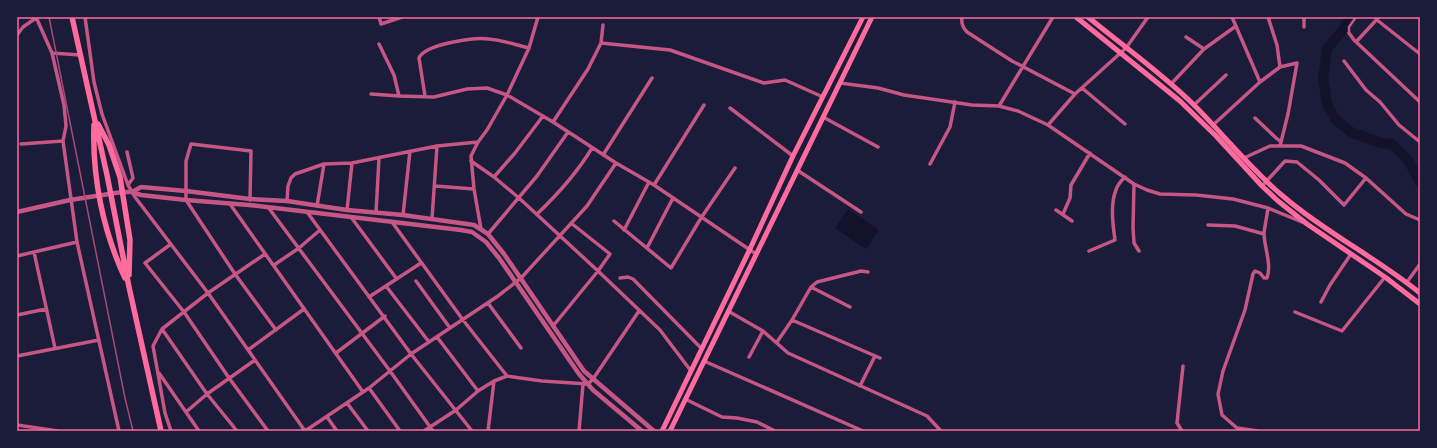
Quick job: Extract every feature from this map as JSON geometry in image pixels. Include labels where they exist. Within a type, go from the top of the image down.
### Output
[{"type":"main road","points":[[72,17],[161,431]]},
{"type":"main road","points":[[662,431],[793,156],[863,17]]},
{"type":"main road","points":[[670,431],[872,17]]},
{"type":"main road","points":[[1076,17],[1180,101],[1216,136],[1262,186],[1307,224],[1385,277],[1420,304]]},
{"type":"main road","points":[[1088,17],[1171,84],[1194,105],[1284,198],[1407,282],[1420,293]]},
{"type":"main road","points":[[94,115],[108,144],[120,177],[130,240],[129,287]]},
{"type":"main road","points":[[94,115],[93,152],[108,237],[129,287]]},
{"type":"main road","points":[[1324,236],[1328,229]]},
{"type":"main road","points":[[1349,253],[1351,244]]},
{"type":"street","points":[[85,17],[94,82],[102,114],[128,185],[135,197],[208,293],[305,431],[369,388],[411,354],[488,303],[521,278],[587,206],[616,163]]},
{"type":"street","points":[[379,17],[381,24],[402,17]]},
{"type":"street","points":[[481,229],[474,189],[471,161],[472,156],[478,142],[487,130],[507,95],[529,48],[538,17]]},
{"type":"street","points":[[962,17],[964,29],[967,32],[1024,67],[1075,94]]},
{"type":"street","points":[[1000,106],[1053,17]]},
{"type":"street","points":[[1048,125],[1075,94],[1126,48],[1148,17]]},
{"type":"street","points":[[1232,17],[1260,82]]},
{"type":"street","points":[[1268,17],[1277,45],[1280,67]]},
{"type":"street","points":[[1304,17],[1304,26]]},
{"type":"street","points":[[1356,17],[1349,27],[1349,33],[1356,42],[1420,102]]},
{"type":"street","points":[[17,35],[23,27],[36,18],[52,53],[64,105],[66,126],[63,141],[77,242],[120,431]]},
{"type":"street","points":[[1356,42],[1378,18],[1420,54]]},
{"type":"street","points":[[553,122],[588,69],[601,43],[603,24]]},
{"type":"street","points":[[1171,84],[1204,49],[1236,26]]},
{"type":"street","points":[[1186,37],[1204,49]]},
{"type":"street","points":[[425,96],[419,58],[422,53],[440,45],[488,38],[529,48]]},
{"type":"street","points":[[601,43],[670,50],[764,83],[785,80],[823,97]]},
{"type":"street","points":[[379,44],[394,75],[399,96]]},
{"type":"street","points":[[52,53],[80,55]]},
{"type":"street","points":[[1344,61],[1366,90],[1380,102],[1399,125],[1420,142]]},
{"type":"street","points":[[1213,125],[1260,82],[1280,67],[1297,63],[1288,114],[1280,144]]},
{"type":"street","points":[[1194,105],[1226,74]]},
{"type":"street","points":[[603,155],[652,78]]},
{"type":"street","points":[[840,82],[878,88],[904,95],[972,105],[1000,106],[1018,111],[1048,125],[1134,184],[1147,190],[1160,194],[1196,195],[1233,199],[1268,208],[1307,224]]},
{"type":"street","points":[[371,94],[434,96],[467,89],[487,88],[507,95],[654,185],[756,254]]},
{"type":"street","points":[[1082,88],[1125,124]]},
{"type":"street","points":[[930,164],[950,127],[955,102]]},
{"type":"street","points":[[654,185],[704,105]]},
{"type":"street","points":[[730,108],[793,156]]},
{"type":"street","points":[[494,177],[515,154],[543,116]]},
{"type":"street","points":[[823,117],[878,147]]},
{"type":"street","points":[[1255,118],[1280,144]]},
{"type":"street","points":[[488,234],[537,176],[568,132]]},
{"type":"street","points":[[21,144],[63,141]]},
{"type":"street","points":[[287,201],[288,186],[294,174],[324,164],[352,163],[437,146],[478,142]]},
{"type":"street","points":[[249,205],[252,151],[191,144],[186,161],[186,200],[235,274],[276,330]]},
{"type":"street","points":[[1244,158],[1270,146],[1280,144],[1301,146],[1345,163],[1366,178],[1406,214],[1420,220]]},
{"type":"street","points":[[432,219],[437,146]]},
{"type":"street","points":[[537,214],[557,195],[582,164],[592,148]]},
{"type":"street","points":[[403,214],[410,151]]},
{"type":"street","points":[[127,152],[133,178],[128,185]]},
{"type":"street","points":[[1063,214],[1070,198],[1071,185],[1090,153]]},
{"type":"street","points":[[376,213],[379,158]]},
{"type":"street","points":[[471,161],[494,177],[537,214],[660,330],[691,371]]},
{"type":"street","points":[[1262,186],[1284,161],[1297,162],[1319,180],[1344,205],[1366,178]]},
{"type":"street","points":[[347,210],[352,163]]},
{"type":"street","points":[[318,206],[324,164]]},
{"type":"street","points":[[614,221],[672,268],[701,218],[735,168]]},
{"type":"street","points":[[797,170],[861,212]]},
{"type":"street","points":[[1089,251],[1115,240],[1112,223],[1114,193],[1125,177]]},
{"type":"street","points":[[624,230],[649,182]]},
{"type":"street","points":[[1134,184],[1134,243],[1139,251]]},
{"type":"street","points":[[435,186],[474,189]]},
{"type":"street","points":[[132,192],[141,188],[186,191],[250,199],[287,201],[347,210],[403,214],[474,225],[488,234],[504,254],[584,371],[654,431]]},
{"type":"street","points":[[17,212],[70,200],[122,192],[132,192],[142,195],[268,207],[434,226],[472,232],[486,242],[499,258],[585,384],[642,431]]},
{"type":"street","points":[[647,248],[673,198]]},
{"type":"street","points":[[230,204],[363,392]]},
{"type":"street","points":[[268,207],[433,431]]},
{"type":"street","points":[[1258,431],[1237,428],[1222,415],[1218,394],[1223,371],[1245,310],[1253,274],[1255,271],[1260,272],[1264,278],[1268,278],[1268,254],[1264,234],[1268,208]]},
{"type":"street","points":[[1056,210],[1072,221]]},
{"type":"street","points":[[308,212],[369,297],[385,316],[411,354],[472,431]]},
{"type":"street","points":[[351,217],[396,278]]},
{"type":"street","points":[[392,222],[463,320],[507,376]]},
{"type":"street","points":[[553,326],[610,254],[572,223]]},
{"type":"street","points":[[1208,225],[1235,226],[1264,234]]},
{"type":"street","points":[[274,265],[299,248],[320,230]]},
{"type":"street","points":[[17,256],[77,242]]},
{"type":"street","points":[[171,244],[145,263],[184,312],[229,378],[268,431]]},
{"type":"street","points":[[34,252],[55,348]]},
{"type":"street","points":[[1321,302],[1349,253]]},
{"type":"street","points":[[171,431],[165,413],[154,346],[162,329],[208,293],[265,254]]},
{"type":"street","points":[[369,297],[421,263]]},
{"type":"street","points":[[1407,282],[1420,264]]},
{"type":"street","points":[[777,342],[811,287],[817,282],[861,271],[868,272]]},
{"type":"street","points":[[1295,312],[1342,331],[1385,277]]},
{"type":"street","points":[[620,278],[633,278],[702,349]]},
{"type":"street","points":[[416,281],[450,328]]},
{"type":"street","points":[[386,286],[429,342]]},
{"type":"street","points":[[811,287],[850,307]]},
{"type":"street","points":[[488,303],[521,348]]},
{"type":"street","points":[[17,315],[46,309]]},
{"type":"street","points":[[248,350],[304,309]]},
{"type":"street","points":[[424,431],[456,410],[478,391],[494,381],[507,376],[585,384],[592,379],[639,311]]},
{"type":"street","points":[[728,311],[763,331],[788,353],[927,416],[941,431]]},
{"type":"street","points":[[336,353],[385,316]]},
{"type":"street","points":[[792,320],[880,358]]},
{"type":"street","points":[[162,329],[207,394],[237,431]]},
{"type":"street","points":[[749,357],[763,331]]},
{"type":"street","points":[[437,337],[478,391]]},
{"type":"street","points":[[17,356],[99,340]]},
{"type":"street","points":[[860,386],[875,356]]},
{"type":"street","points":[[186,412],[207,394],[255,360]]},
{"type":"street","points":[[704,361],[863,431]]},
{"type":"street","points":[[1182,366],[1177,423],[1182,431]]},
{"type":"street","points":[[158,371],[199,431]]},
{"type":"street","points":[[488,431],[494,381]]},
{"type":"street","points":[[579,431],[585,384]]},
{"type":"street","points":[[369,388],[400,431]]},
{"type":"street","points":[[685,400],[722,417],[757,422],[775,431]]},
{"type":"street","points":[[347,403],[368,431]]},
{"type":"street","points":[[327,417],[337,431]]},
{"type":"street","points":[[17,425],[58,431]]},
{"type":"shaded area","points":[[848,209],[879,230],[866,249],[835,228]]},
{"type":"waterway","points":[[1349,17],[1343,30],[1327,49],[1323,78],[1327,104],[1335,119],[1351,132],[1380,143],[1392,144],[1408,160],[1420,182]]},
{"type":"railway","points":[[49,17],[125,398],[133,431]]}]
